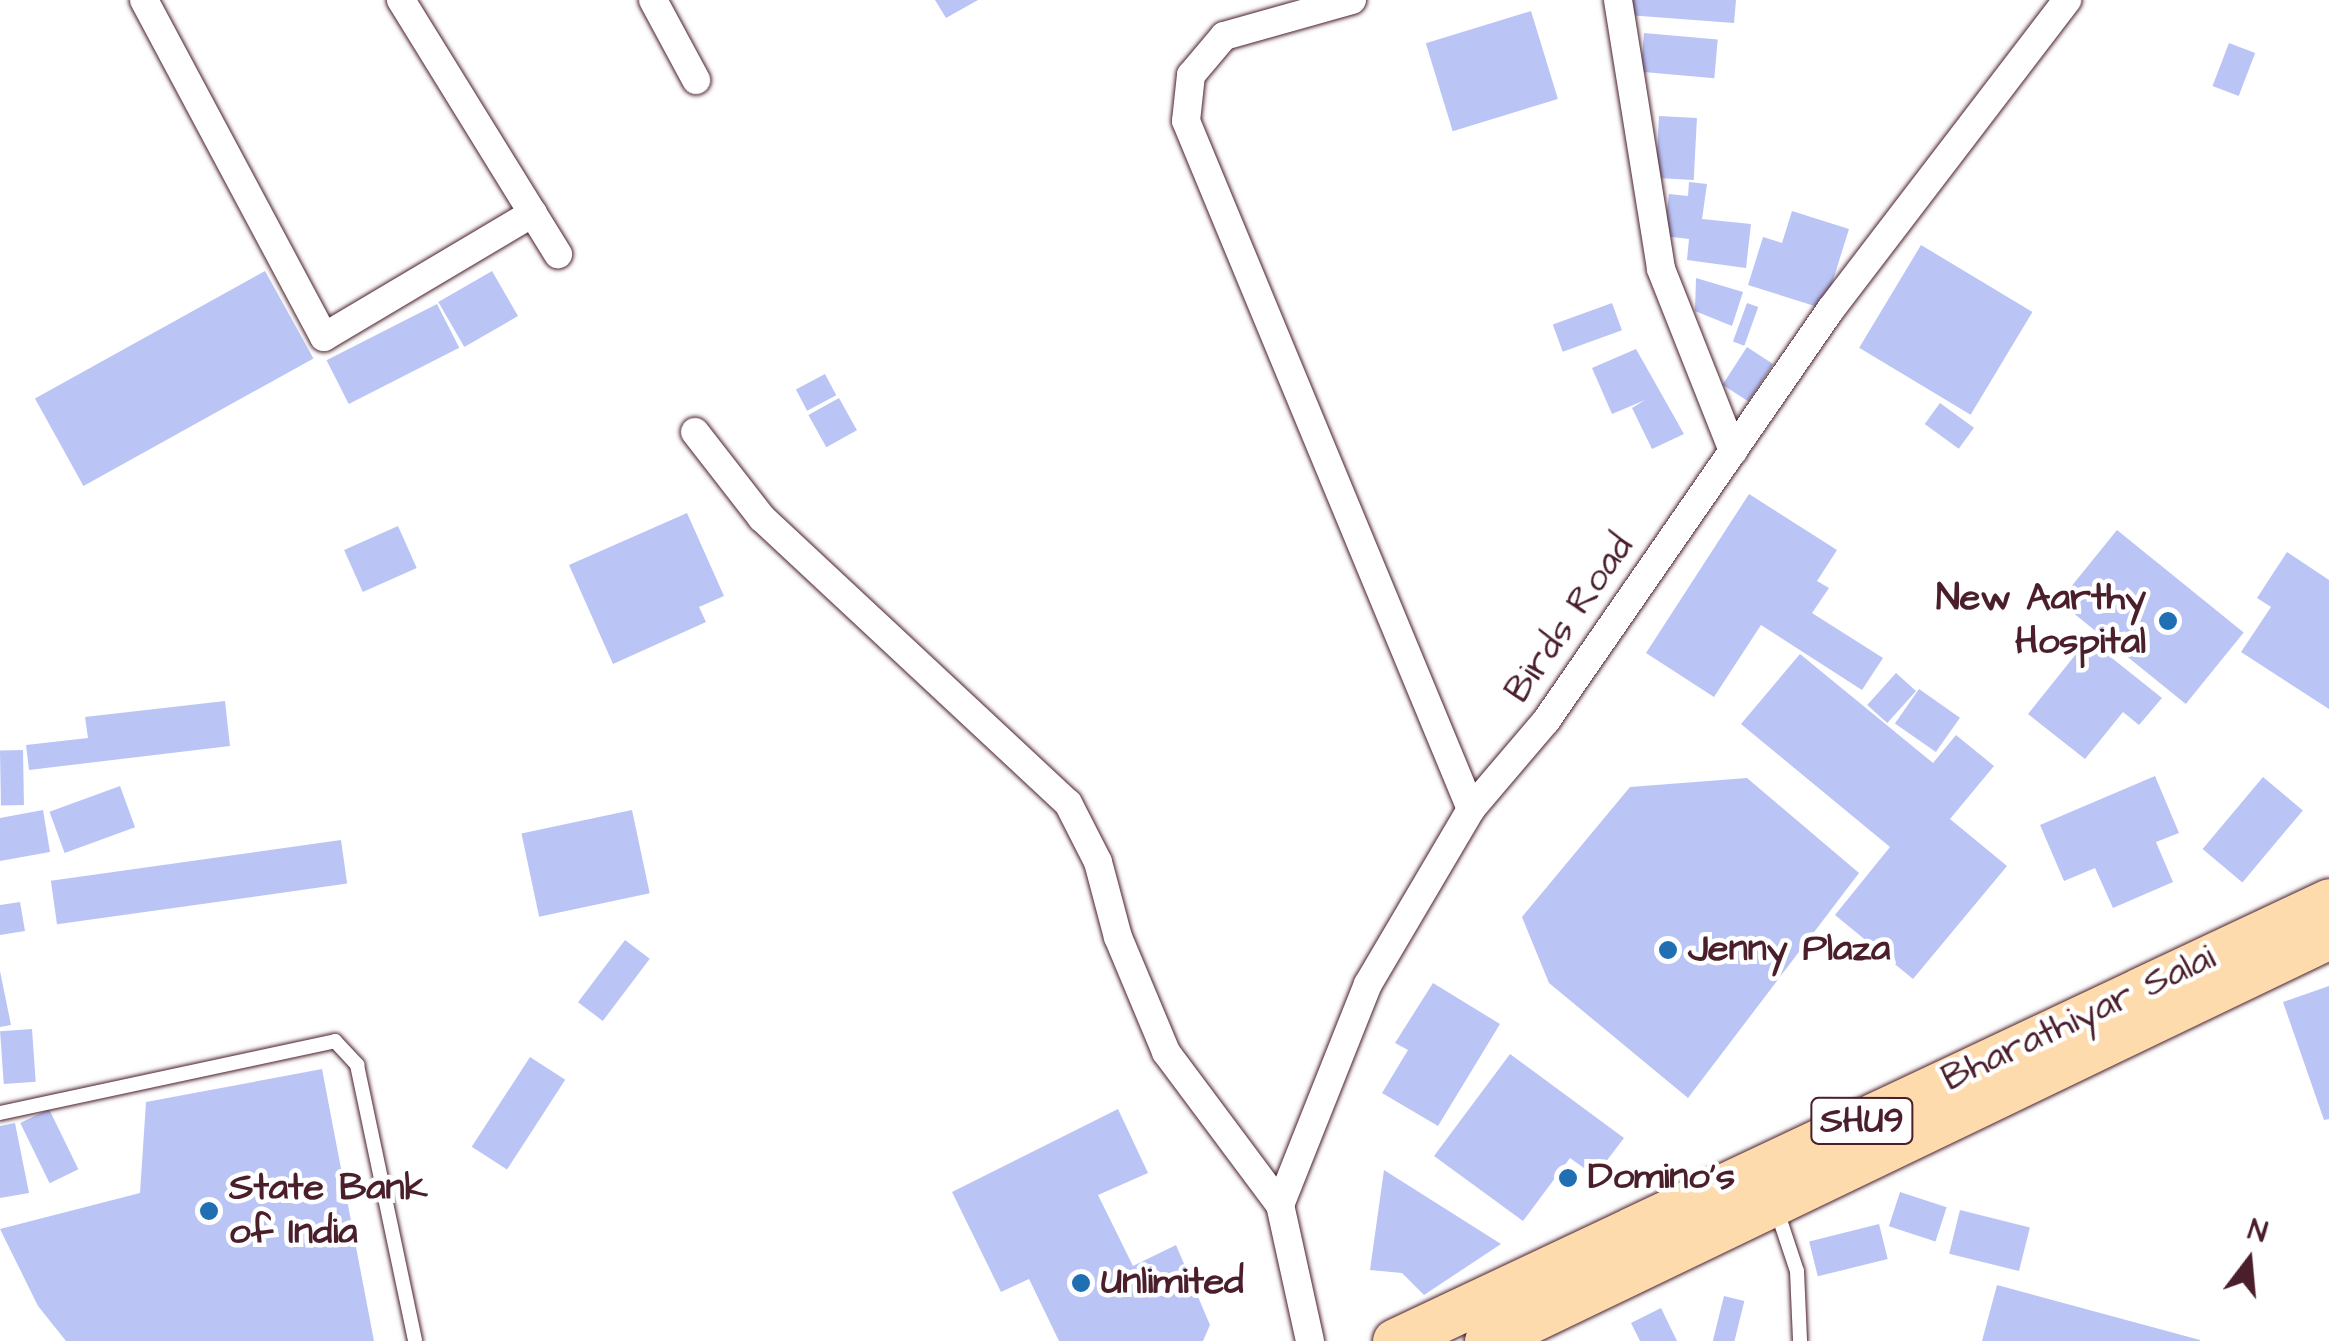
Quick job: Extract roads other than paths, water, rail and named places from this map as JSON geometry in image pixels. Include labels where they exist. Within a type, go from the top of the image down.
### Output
[{"type":"main road","name":"Bharathiyar Salai","points":[[1396,1341],[2329,901]]},
{"type":"main road","name":"Bharathiyar Salai","points":[[1486,1341],[2329,936]]},
{"type":"street","points":[[144,0],[324,337],[533,213]]},
{"type":"street","points":[[401,0],[558,254]]},
{"type":"street","points":[[652,0],[696,80]]},
{"type":"street","points":[[1352,0],[1224,36],[1191,75],[1186,121],[1470,810]]},
{"type":"street","points":[[1618,0],[1661,269],[1733,450]]},
{"type":"street","name":"Birds Road","points":[[1280,1205],[1368,984],[1470,810],[1546,721],[1831,309],[2067,0]]},
{"type":"street","points":[[695,432],[762,518],[1068,803],[1098,862],[1118,937],[1166,1052],[1280,1205],[1310,1341]]},
{"type":"lane","points":[[0,1113],[335,1041],[357,1064],[415,1341]]},
{"type":"lane","points":[[1774,1202],[1797,1271],[1800,1341]]},
{"type":"place","name":"New Aarthy Hospital","points":[[2168,621]]},
{"type":"place","name":"Jenny Plaza","points":[[1668,950]]},
{"type":"place","name":"Domino's","points":[[1568,1178]]},
{"type":"place","name":"State Bank of India","points":[[209,1211]]},
{"type":"place","name":"Unlimited","points":[[1081,1283]]}]
